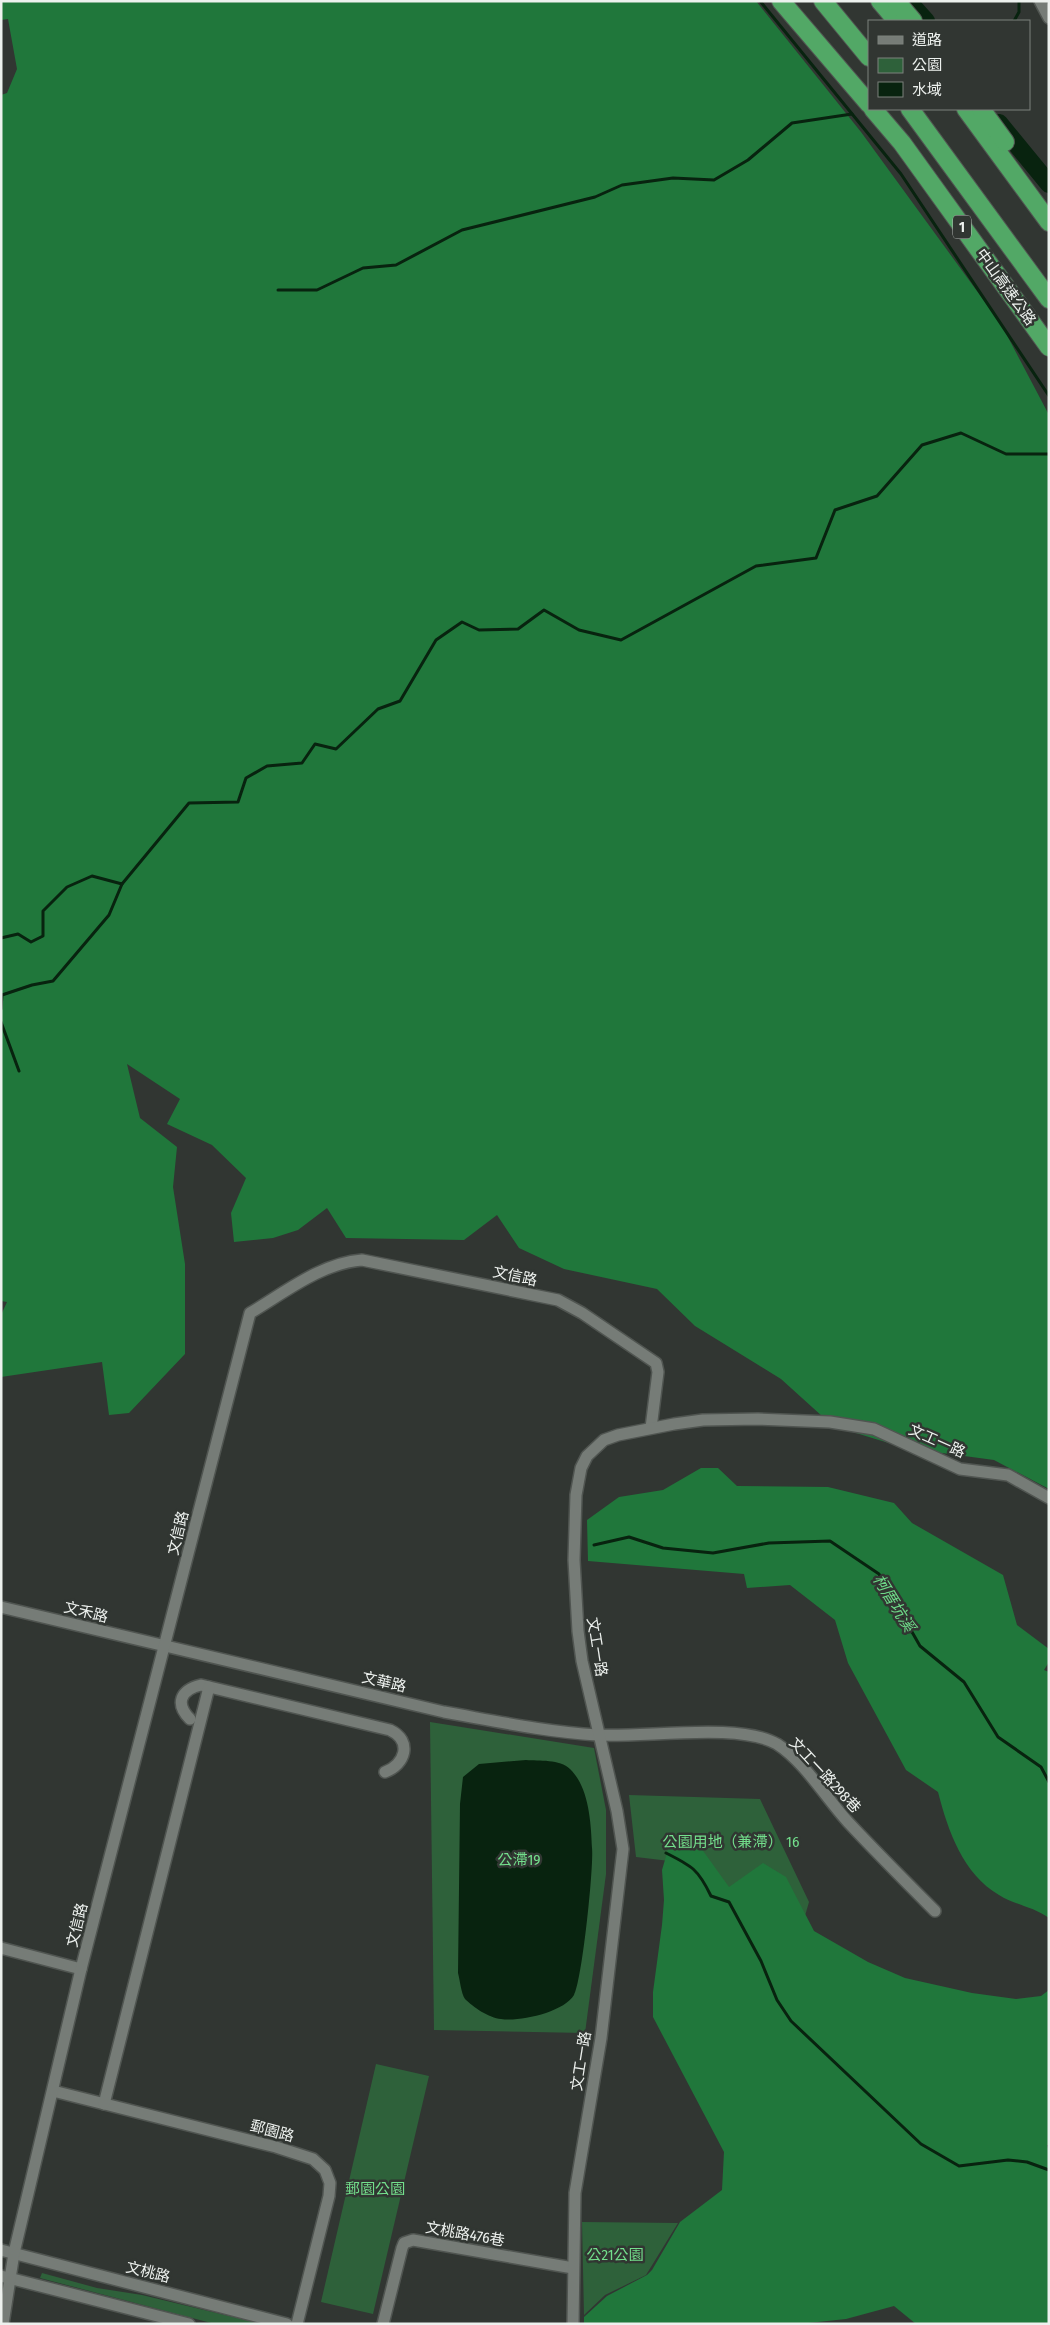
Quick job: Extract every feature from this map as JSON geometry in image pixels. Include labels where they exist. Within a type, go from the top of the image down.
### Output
[{"type":"highway","points":[[781,1],[868,103]]},
{"type":"highway","points":[[823,1],[868,56]]},
{"type":"highway","points":[[880,1],[896,20]]},
{"type":"highway","points":[[896,1],[912,20]]},
{"type":"highway","name":"中山高速公路","points":[[874,110],[902,143],[1049,347]]},
{"type":"highway","name":"中山高速公路","points":[[911,110],[1049,299]]},
{"type":"highway","points":[[967,110],[1049,222]]},
{"type":"highway","points":[[982,110],[1049,204]]},
{"type":"street","points":[[1040,1],[1049,18]]},
{"type":"street","name":"文信路","points":[[3,2324],[5,2277],[14,2253],[81,1969],[250,1313],[327,1269],[353,1261],[372,1262],[558,1300],[582,1313],[656,1363],[658,1372],[651,1428]]},
{"type":"street","name":"文工一路","points":[[573,2324],[575,2193],[601,2038],[622,1849],[617,1811],[582,1661],[578,1631],[574,1560],[578,1482],[586,1456],[604,1440],[618,1435],[703,1420],[758,1419],[830,1422],[874,1429],[960,1469],[1008,1475],[1049,1498]]},
{"type":"street","name":"文禾路","points":[[1,1607],[164,1646]]},
{"type":"street","name":"文華路","points":[[164,1646],[444,1712],[600,1735]]},
{"type":"street","points":[[190,1720],[184,1713],[181,1705],[186,1692],[201,1685],[390,1730],[395,1732],[402,1742],[403,1756],[400,1763],[384,1772]]},
{"type":"street","points":[[104,2104],[209,1687]]},
{"type":"street","name":"文工一路298巷","points":[[600,1735],[722,1733],[757,1736],[777,1744],[795,1760],[847,1821],[935,1911]]},
{"type":"street","points":[[1,1948],[81,1969]]},
{"type":"street","name":"郵園路","points":[[53,2091],[289,2151],[313,2160],[325,2170],[330,2183],[329,2196],[297,2324]]},
{"type":"street","name":"文桃路476巷","points":[[383,2324],[402,2248],[408,2241],[413,2240],[573,2268]]},
{"type":"street","name":"文桃路","points":[[1,2250],[287,2324]]},
{"type":"street","points":[[5,2277],[189,2324]]},
{"type":"green space","points":[[1,1],[756,1],[861,132],[1001,324],[1049,415],[1049,1489],[994,1460],[905,1448],[833,1426],[781,1379],[695,1326],[657,1289],[564,1269],[519,1248],[497,1215],[464,1240],[346,1238],[327,1208],[298,1230],[273,1238],[234,1242],[231,1213],[246,1178],[212,1145],[167,1124],[180,1099],[127,1064],[140,1118],[177,1147],[173,1187],[185,1264],[185,1354],[129,1413],[109,1415],[102,1362],[1,1377],[1,1315],[7,1302],[1,1301],[1,95],[7,93],[17,69],[8,19],[1,20]]},
{"type":"green space","points":[[701,1468],[718,1468],[737,1486],[828,1487],[894,1503],[912,1523],[1003,1575],[1017,1625],[1049,1649],[1049,1662],[1044,1670],[1049,1672],[1049,1918],[999,1895],[976,1876],[952,1836],[938,1792],[906,1770],[848,1663],[835,1620],[790,1585],[747,1588],[744,1574],[588,1561],[587,1520],[619,1497],[663,1490]]},
{"type":"green space","name":"公滯19","points":[[430,1722],[594,1748],[606,1810],[606,1874],[585,2033],[434,2030]]},
{"type":"green space","name":"公園用地（兼滯） 16","points":[[629,1795],[760,1799],[809,1902],[800,1933],[678,1862],[636,1857]]},
{"type":"green space","points":[[686,1838],[696,1841],[729,1887],[763,1863],[786,1877],[814,1931],[868,1962],[905,1978],[972,1993],[1016,1999],[1041,1996],[1049,1990],[1049,2145],[1047,2145],[1049,2152],[1049,2324],[916,2324],[894,2306],[846,2319],[799,2324],[584,2324],[584,2317],[607,2296],[647,2275],[652,2270],[680,2222],[722,2190],[724,2152],[653,2017],[653,1992],[664,1900],[662,1870],[669,1846],[677,1839]]},
{"type":"green space","name":"郵園公園","points":[[376,2064],[429,2076],[373,2314],[321,2302]]},
{"type":"green space","name":"公21公園","points":[[582,2222],[678,2223],[646,2275],[605,2295],[584,2315]]},
{"type":"green space","points":[[42,2273],[97,2288],[142,2295],[262,2324],[215,2324],[40,2278]]},
{"type":"water","name":"公滯19","points":[[526,1760],[549,1761],[561,1764],[570,1769],[576,1777],[581,1785],[588,1806],[592,1859],[584,1948],[574,1995],[569,2001],[552,2011],[509,2020],[491,2017],[481,2012],[465,1999],[458,1973],[460,1804],[463,1777],[479,1764]]},
{"type":"waterway","points":[[760,1],[901,174],[1049,396]]},
{"type":"waterway","points":[[908,1],[925,20]]},
{"type":"waterway","points":[[1015,20],[1019,12],[1019,1]]},
{"type":"waterway","points":[[278,290],[317,290],[363,268],[396,265],[462,230],[595,197],[622,185],[673,178],[714,180],[748,160],[792,123],[852,114]]},
{"type":"waterway","points":[[999,123],[1049,184]]},
{"type":"waterway","points":[[1,938],[18,934],[31,942],[43,936],[43,911],[67,887],[92,876],[122,884],[189,803],[238,802],[246,778],[267,766],[302,763],[315,744],[336,749],[378,709],[400,701],[436,640],[462,622],[479,630],[518,629],[544,610],[579,630],[621,640],[756,566],[816,558],[835,510],[877,496],[922,445],[961,433],[1006,454],[1049,454]]},
{"type":"waterway","points":[[1,1009],[2,995],[32,985],[53,981],[109,915],[122,884]]},
{"type":"waterway","points":[[1,1022],[19,1071]]},
{"type":"waterway","name":"柯厝坑溪","points":[[594,1545],[629,1537],[663,1548],[713,1553],[769,1543],[830,1541],[879,1574],[920,1646],[964,1682],[998,1737],[1041,1767],[1049,1782]]},
{"type":"waterway","points":[[666,1853],[693,1869],[711,1896],[729,1902],[761,1961],[777,2000],[791,2021],[921,2144],[959,2166],[1008,2160],[1027,2162],[1049,2170]]}]
